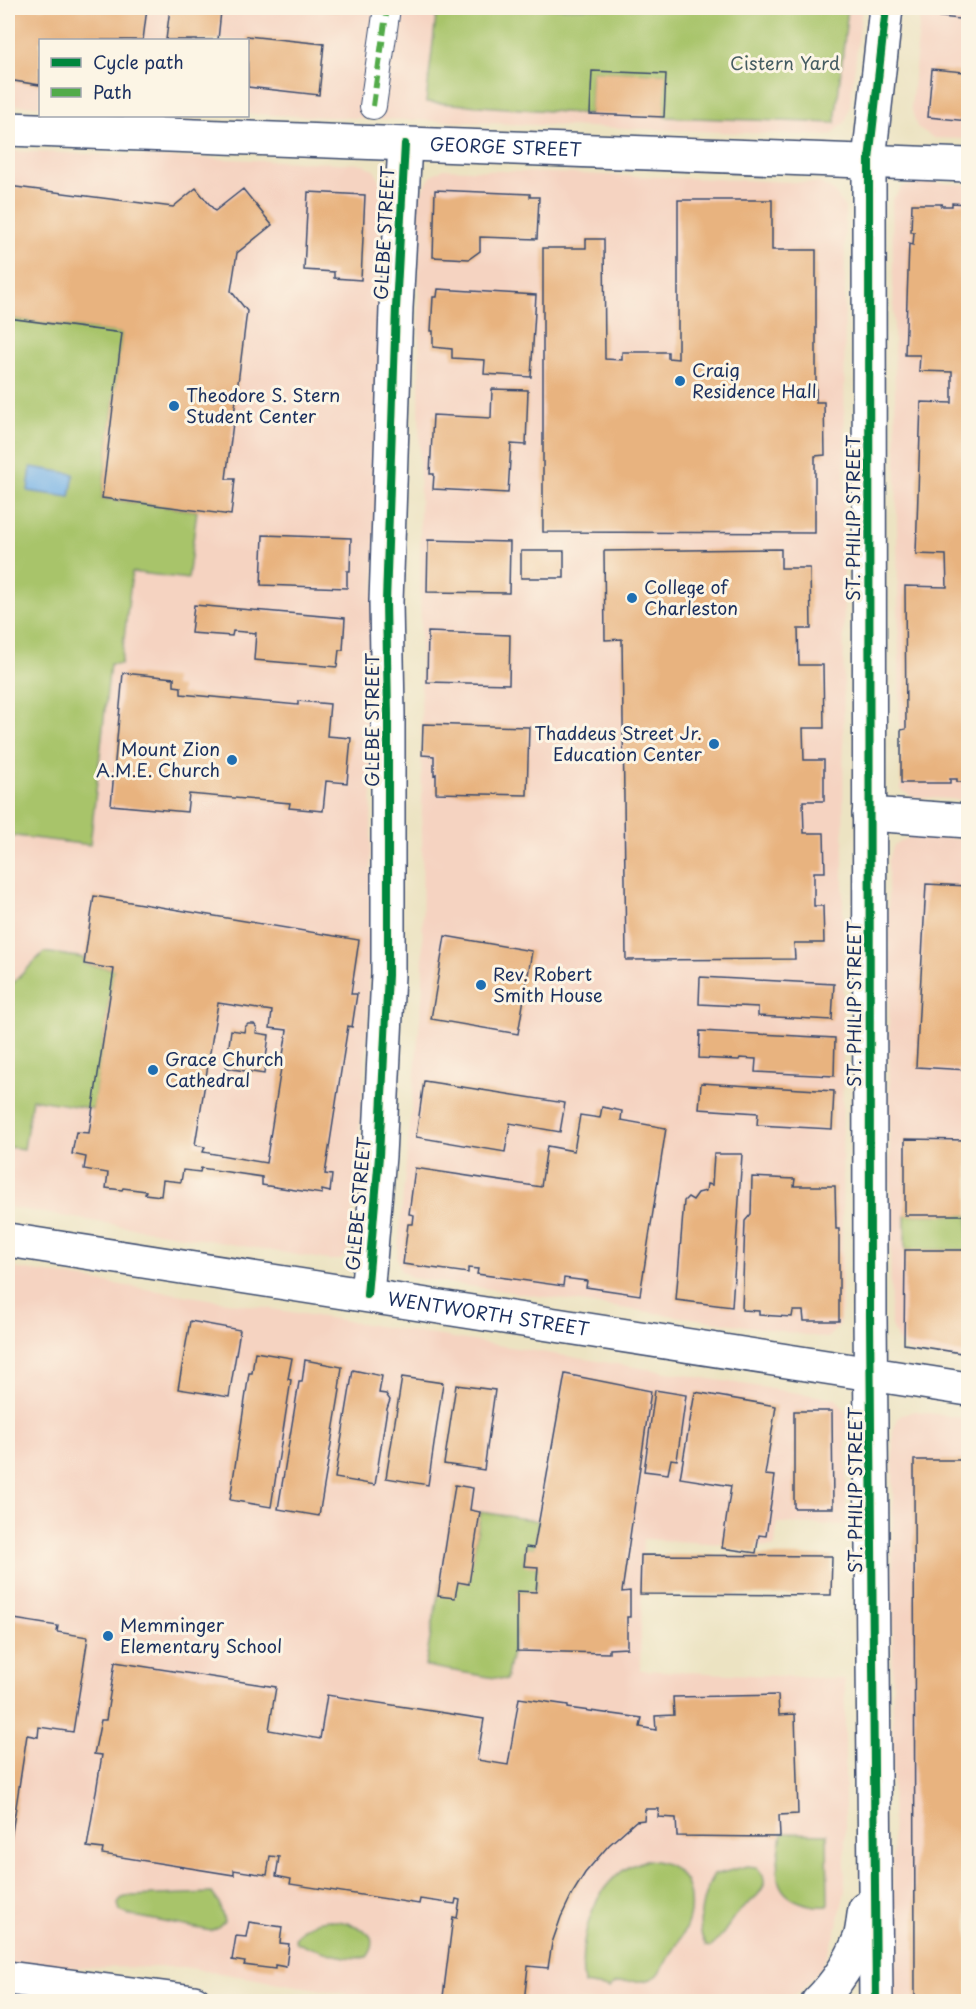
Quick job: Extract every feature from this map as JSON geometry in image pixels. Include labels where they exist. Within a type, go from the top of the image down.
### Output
[{"type":"street","points":[[374,106],[387,8]]},
{"type":"street","name":"ST. PHILIP STREET","points":[[876,2001],[870,1373],[869,160],[886,8]]},
{"type":"street","name":"GEORGE STREET","points":[[8,129],[969,165]]},
{"type":"street","name":"GLEBE STREET","points":[[366,1295],[379,1156],[388,975],[386,602],[396,308],[405,144]]},
{"type":"street","points":[[869,814],[969,821]]},
{"type":"street","name":"WENTWORTH STREET","points":[[8,1240],[969,1389]]},
{"type":"street","name":"ST. PHILIP STREET","points":[[818,2001],[845,1967],[861,1936],[874,1845]]},
{"type":"street","points":[[8,1978],[137,1997],[194,2001]]},
{"type":"shaded area","points":[[8,8],[862,8],[850,106],[846,121],[833,134],[826,136],[249,114],[249,39],[39,39],[39,106],[8,105]]},
{"type":"shaded area","points":[[921,8],[968,8],[968,139],[934,138],[917,127],[911,107]]},
{"type":"shaded area","points":[[8,151],[363,164],[374,170],[380,181],[368,1030],[349,1248],[341,1260],[328,1260],[8,1207]]},
{"type":"shaded area","name":"College of Charleston","points":[[444,169],[820,183],[834,191],[845,208],[842,1309],[839,1326],[827,1338],[413,1278],[401,1271],[397,1257],[423,988],[418,202],[423,188],[433,174]]},
{"type":"shaded area","points":[[923,182],[968,184],[968,800],[913,797],[901,790],[892,200],[903,186]]},
{"type":"shaded area","points":[[912,836],[968,839],[968,1361],[910,1352],[898,1341],[891,1326],[888,861],[894,845]]},
{"type":"shaded area","name":"Memminger Elementary School","points":[[8,1267],[836,1399],[846,1412],[846,1525],[777,1523],[775,1547],[643,1539],[640,1670],[845,1679],[845,1891],[835,1935],[822,1966],[803,1989],[783,2002],[395,2002],[183,1967],[24,1968],[8,1965]]},
{"type":"shaded area","points":[[915,1411],[968,1419],[968,2001],[892,2002],[893,1431],[899,1416]]},
{"type":"green space","name":"Cistern Yard","points":[[437,8],[848,8],[835,123],[664,117],[665,74],[592,71],[590,114],[426,102]]},
{"type":"green space","points":[[8,318],[122,333],[102,498],[197,511],[188,579],[132,572],[121,664],[110,664],[90,845],[8,835]]},
{"type":"green space","points":[[44,952],[84,958],[84,964],[114,969],[93,1109],[32,1099],[24,1149],[8,1147],[8,988]]},
{"type":"green space","points":[[905,1215],[968,1215],[968,1250],[905,1250]]},
{"type":"green space","points":[[481,1512],[539,1521],[534,1548],[526,1547],[524,1565],[538,1567],[536,1592],[518,1591],[517,1629],[506,1680],[425,1666],[441,1579],[468,1583]]},
{"type":"green space","points":[[782,1833],[827,1834],[828,1906],[804,1903],[790,1897],[783,1890],[778,1874]]},
{"type":"green space","points":[[646,1860],[666,1864],[681,1875],[686,1882],[690,1912],[682,1936],[661,1970],[651,1979],[620,1982],[609,1988],[584,1984],[585,1935],[596,1903],[616,1876],[629,1867]]},
{"type":"green space","points":[[747,1866],[756,1867],[761,1872],[764,1881],[762,1888],[757,1896],[738,1913],[715,1943],[711,1947],[706,1946],[702,1938],[700,1920],[703,1900],[710,1882],[714,1875]]},
{"type":"green space","points":[[212,1893],[219,1903],[224,1921],[211,1931],[129,1915],[120,1911],[118,1904],[122,1898],[130,1896]]},
{"type":"green space","points":[[331,1920],[356,1926],[369,1935],[372,1948],[367,1957],[341,1956],[297,1943],[295,1939],[306,1927],[315,1922]]},
{"type":"water","points":[[31,467],[74,474],[70,497],[28,491]]},
{"type":"building","points":[[8,8],[147,8],[143,39],[39,39],[39,85],[8,80]]},
{"type":"building","points":[[170,8],[221,11],[218,39],[166,39]]},
{"type":"building","points":[[339,8],[339,12],[312,9]]},
{"type":"building","points":[[924,8],[968,8],[968,20],[924,15]]},
{"type":"building","points":[[247,36],[324,44],[319,95],[249,87],[249,39]]},
{"type":"building","points":[[966,49],[968,50],[968,121],[928,117],[932,69],[964,72]]},
{"type":"building","points":[[592,71],[666,74],[664,117],[590,114]]},
{"type":"building","name":"Theodore S. Stern Student Center","points":[[8,186],[173,207],[196,188],[215,211],[243,189],[272,225],[237,253],[231,291],[247,311],[226,479],[235,479],[231,515],[102,498],[122,333],[8,318]]},
{"type":"building","points":[[435,190],[530,194],[530,197],[539,197],[537,239],[480,237],[480,251],[469,259],[433,257]]},
{"type":"building","points":[[308,192],[365,195],[361,280],[334,278],[334,272],[304,270]]},
{"type":"building","name":"Craig Residence Hall","points":[[678,200],[772,200],[772,250],[816,250],[816,402],[824,402],[825,455],[815,456],[815,533],[543,532],[543,248],[586,248],[586,239],[604,239],[605,359],[622,360],[622,352],[668,352],[668,358],[678,359]]},
{"type":"building","points":[[952,203],[968,204],[968,782],[957,782],[957,779],[950,779],[950,783],[901,783],[901,730],[906,729],[905,586],[947,587],[946,555],[916,554],[921,402],[952,403],[952,372],[919,371],[920,355],[905,355],[909,244],[913,245],[914,232],[911,232],[912,204],[952,206]]},
{"type":"building","points":[[438,289],[536,295],[531,377],[484,374],[485,360],[452,358],[452,349],[433,347],[433,331],[431,331],[433,297],[437,297]]},
{"type":"building","points":[[492,389],[528,390],[526,445],[511,444],[508,493],[433,489],[434,474],[430,474],[433,415],[491,418]]},
{"type":"building","points":[[263,535],[351,538],[347,588],[261,585]]},
{"type":"building","points":[[428,540],[510,542],[509,593],[427,592]]},
{"type":"building","name":"Thaddeus Street Jr. Education Center","points":[[781,549],[781,568],[810,568],[811,629],[798,629],[799,665],[823,665],[824,728],[803,728],[804,760],[824,760],[824,801],[803,801],[804,833],[824,833],[825,872],[814,872],[814,906],[823,906],[824,943],[794,943],[795,959],[626,960],[622,639],[605,640],[604,551]]},
{"type":"building","points":[[521,551],[564,551],[564,578],[521,578]]},
{"type":"building","points":[[194,605],[345,618],[343,650],[339,650],[337,667],[254,660],[256,633],[233,631],[232,636],[191,633]]},
{"type":"building","points":[[428,632],[510,635],[509,684],[427,682]]},
{"type":"building","name":"Mount Zion A.M.E. Church","points":[[123,673],[174,678],[174,686],[181,687],[181,694],[298,705],[298,701],[330,704],[327,736],[351,738],[347,783],[326,781],[323,811],[289,808],[290,803],[189,794],[187,812],[111,805]]},
{"type":"building","points":[[423,724],[529,727],[527,795],[436,793],[434,756],[422,755]]},
{"type":"building","points":[[926,884],[968,886],[968,1070],[916,1067]]},
{"type":"building","name":"Grace Church Cathedral","points":[[94,896],[359,940],[351,994],[357,994],[352,1027],[348,1026],[325,1174],[332,1175],[330,1192],[322,1190],[322,1194],[262,1185],[262,1177],[201,1168],[200,1172],[183,1170],[181,1182],[163,1180],[161,1196],[145,1194],[146,1191],[106,1188],[108,1173],[84,1169],[86,1157],[72,1154],[76,1132],[89,1133],[114,969],[84,964]],"holes":[[[218,1003],[272,1011],[270,1028],[287,1030],[266,1163],[203,1152],[205,1147],[195,1145]]]},
{"type":"building","name":"Rev. Robert Smith House","points":[[445,936],[532,951],[518,1034],[431,1019]]},
{"type":"building","points":[[700,977],[834,984],[832,1020],[758,1016],[758,1007],[699,1004]]},
{"type":"building","name":"Grace Church Cathedral","points":[[248,1024],[254,1024],[257,1028],[256,1033],[269,1035],[264,1074],[226,1068],[231,1030],[244,1032]]},
{"type":"building","points":[[700,1031],[835,1038],[834,1076],[755,1072],[756,1059],[699,1058]]},
{"type":"building","points":[[424,1081],[565,1103],[560,1132],[510,1123],[505,1152],[416,1137]]},
{"type":"building","points":[[701,1083],[834,1091],[832,1129],[757,1125],[758,1113],[699,1109]]},
{"type":"building","points":[[602,1107],[622,1111],[621,1120],[666,1128],[640,1295],[586,1287],[587,1281],[564,1278],[563,1286],[477,1274],[478,1269],[468,1268],[468,1273],[403,1264],[408,1224],[413,1224],[414,1215],[409,1214],[415,1168],[541,1187],[547,1146],[574,1151],[580,1115],[600,1118]]},
{"type":"building","points":[[905,1139],[968,1140],[968,1215],[905,1215]]},
{"type":"building","points":[[714,1154],[742,1154],[732,1307],[676,1300],[684,1201],[688,1197],[693,1200],[698,1193],[706,1191],[707,1184],[712,1185]]},
{"type":"building","points":[[752,1177],[795,1179],[794,1186],[835,1186],[836,1229],[839,1229],[839,1321],[804,1321],[803,1311],[793,1311],[792,1317],[759,1315],[759,1311],[742,1310],[745,1221],[751,1214]]},
{"type":"building","points":[[905,1250],[968,1250],[968,1354],[904,1344]]},
{"type":"building","points":[[190,1321],[240,1330],[229,1397],[178,1389]]},
{"type":"building","points":[[255,1352],[292,1358],[288,1379],[291,1380],[271,1507],[230,1500],[249,1373],[252,1373]]},
{"type":"building","points":[[305,1360],[342,1367],[319,1516],[278,1509],[299,1382],[302,1382]]},
{"type":"building","points":[[353,1370],[382,1376],[379,1393],[386,1394],[390,1400],[375,1485],[335,1478]]},
{"type":"building","points":[[565,1374],[651,1391],[622,1592],[630,1591],[627,1648],[609,1649],[609,1653],[517,1651],[517,1591],[536,1592],[538,1567],[524,1566],[526,1547],[534,1548]]},
{"type":"building","points":[[402,1377],[443,1383],[428,1485],[386,1478]]},
{"type":"building","points":[[456,1385],[495,1390],[484,1470],[444,1464]]},
{"type":"building","points":[[655,1390],[686,1395],[677,1460],[671,1459],[668,1474],[644,1471]]},
{"type":"building","points":[[695,1392],[776,1406],[765,1475],[775,1476],[766,1536],[759,1535],[756,1553],[722,1548],[731,1486],[680,1478]]},
{"type":"building","points":[[794,1411],[832,1411],[833,1508],[794,1508]]},
{"type":"building","points":[[914,1460],[968,1460],[968,2002],[915,2002]]},
{"type":"building","points":[[455,1485],[473,1488],[470,1510],[480,1512],[469,1584],[458,1582],[455,1598],[438,1596]]},
{"type":"building","points":[[641,1555],[832,1556],[831,1595],[640,1594]]},
{"type":"building","points":[[8,1618],[58,1626],[57,1632],[88,1637],[73,1732],[39,1727],[38,1737],[27,1735],[9,1852]]},
{"type":"building","points":[[115,1662],[276,1687],[269,1730],[320,1739],[327,1695],[484,1719],[477,1760],[508,1765],[519,1698],[568,1705],[568,1708],[642,1718],[640,1727],[656,1730],[655,1716],[674,1715],[673,1697],[778,1695],[779,1715],[795,1714],[798,1814],[779,1815],[780,1837],[677,1836],[676,1818],[658,1817],[659,1809],[645,1809],[644,1820],[636,1821],[609,1845],[585,1873],[561,1917],[552,1943],[548,1968],[528,1966],[524,2002],[472,2002],[443,1997],[453,1917],[457,1918],[460,1900],[456,1899],[455,1904],[420,1899],[419,1904],[290,1884],[291,1879],[276,1876],[279,1857],[270,1856],[267,1875],[234,1870],[234,1875],[102,1854],[103,1849],[87,1847],[102,1755],[94,1754],[101,1720],[106,1720]]},
{"type":"building","points":[[249,1922],[282,1927],[280,1943],[289,1944],[286,1967],[275,1965],[275,1969],[244,1965],[245,1962],[232,1960],[236,1936],[246,1937]]},
{"type":"marked path","points":[[373,106],[387,8]]},
{"type":"cycle path","points":[[876,2002],[870,1315],[869,160],[886,8]]},
{"type":"cycle path","points":[[367,1295],[379,1156],[388,975],[386,602],[396,308],[405,144]]},
{"type":"place","name":"Craig Residence Hall","points":[[680,381]]},
{"type":"place","name":"Theodore S. Stern Student Center","points":[[174,406]]},
{"type":"place","name":"College of Charleston","points":[[632,598]]},
{"type":"place","name":"Thaddeus Street Jr. Education Center","points":[[714,744]]},
{"type":"place","name":"Mount Zion A.M.E. Church","points":[[232,760]]},
{"type":"place","name":"Rev. Robert Smith House","points":[[481,985]]},
{"type":"place","name":"Grace Church Cathedral","points":[[153,1070]]},
{"type":"place","name":"Memminger Elementary School","points":[[108,1636]]}]
